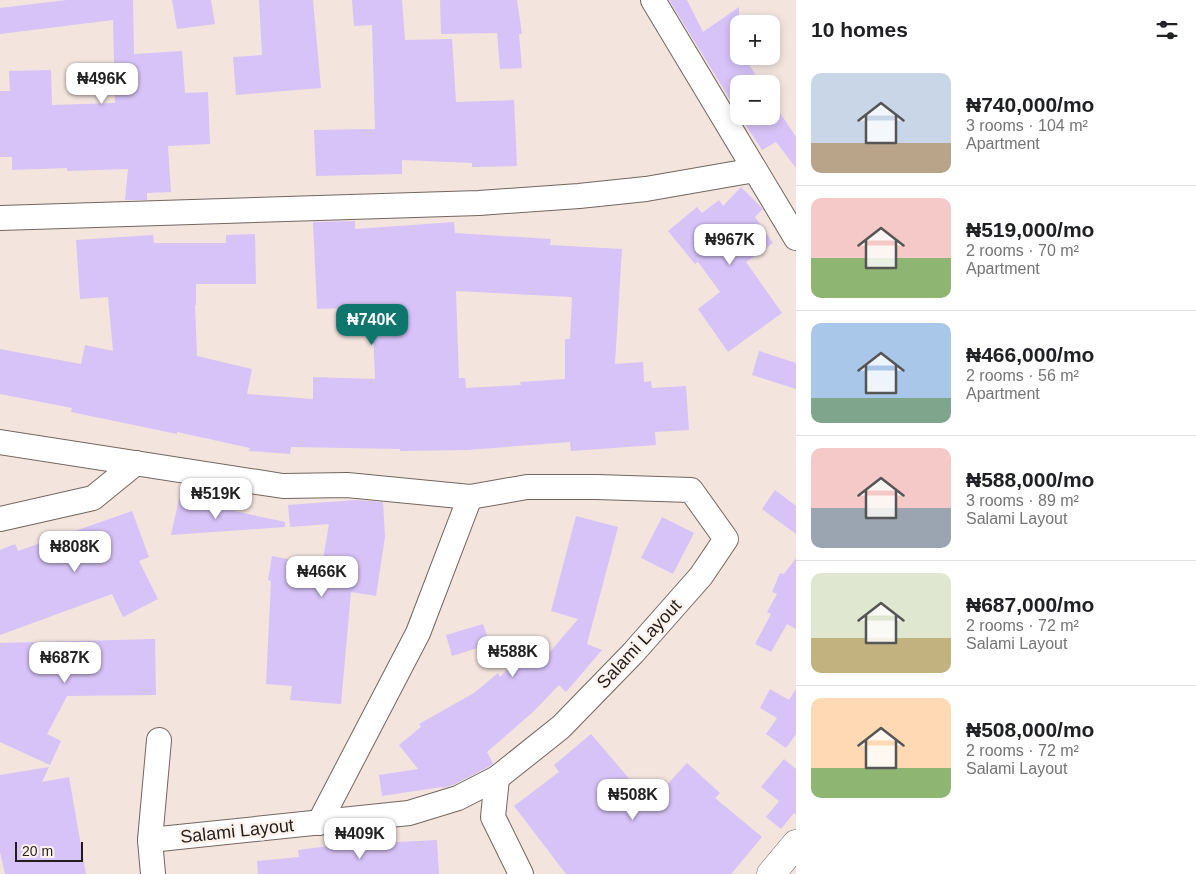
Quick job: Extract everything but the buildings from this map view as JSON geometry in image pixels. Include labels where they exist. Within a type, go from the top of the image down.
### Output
[{"type":"main road","points":[[770,874],[796,844]]},
{"type":"street","points":[[653,0],[796,238]]},
{"type":"street","points":[[0,218],[489,202],[646,189],[755,170]]},
{"type":"street","points":[[0,442],[283,486],[347,485],[470,498],[418,633],[319,823]]},
{"type":"street","points":[[0,520],[92,498],[136,463]]},
{"type":"street","name":"Salami Layout","points":[[150,840],[409,813],[458,798],[498,778],[560,727],[633,653],[701,576],[726,539],[691,490],[527,487],[470,498]]},
{"type":"street","points":[[152,874],[150,840],[159,740]]},
{"type":"street","points":[[498,778],[493,817],[521,874]]}]
